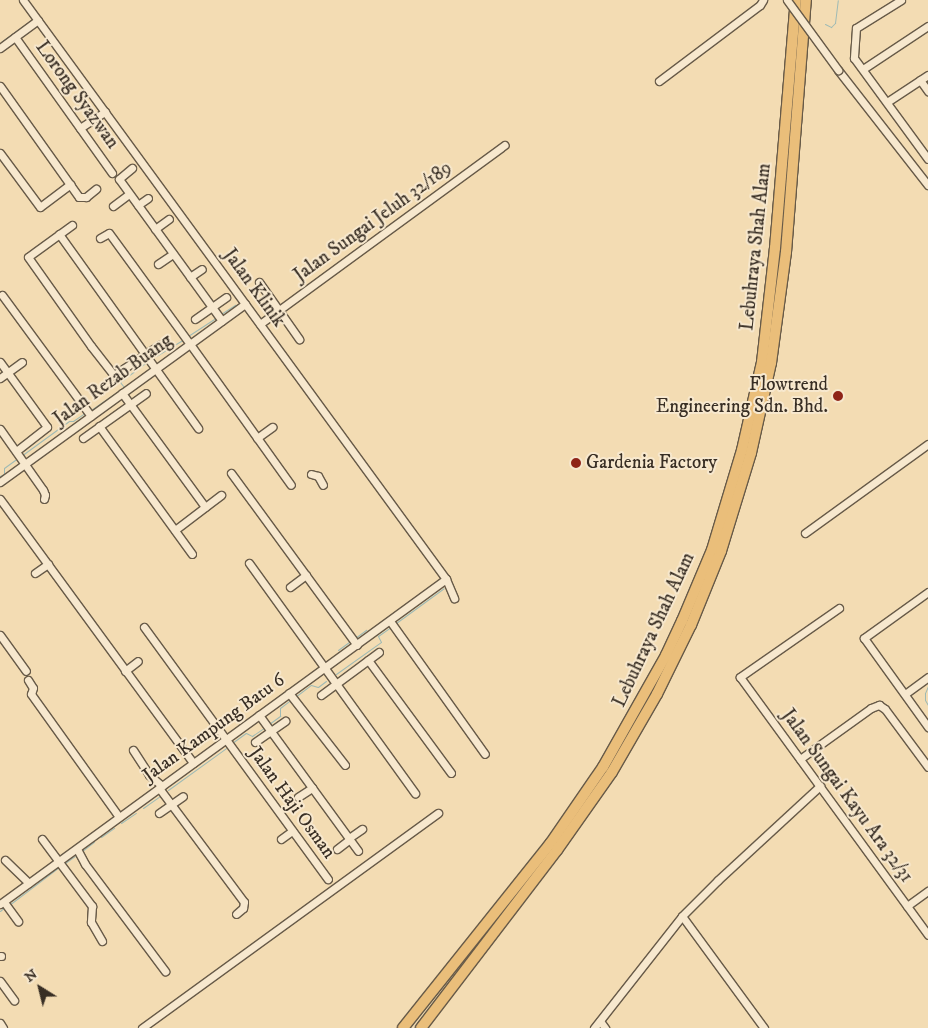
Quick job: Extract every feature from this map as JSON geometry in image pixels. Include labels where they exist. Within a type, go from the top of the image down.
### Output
[{"type":"highway","name":"Lebuhraya Shah Alam","points":[[403,1028],[579,804],[603,767],[648,688],[682,621],[701,577],[742,450],[762,362],[775,248],[796,0]]},
{"type":"highway","name":"Lebuhraya Shah Alam","points":[[421,1028],[557,850],[612,772],[657,694],[706,589],[721,550],[751,453],[772,364],[791,197],[806,0]]},
{"type":"street","name":"Jalan Klinik","points":[[23,0],[446,579],[454,598]]},
{"type":"street","points":[[659,81],[760,5],[763,0]]},
{"type":"street","points":[[787,0],[838,70],[928,185]]},
{"type":"street","points":[[901,0],[856,28],[854,58],[928,159]]},
{"type":"street","points":[[0,48],[38,20]]},
{"type":"street","points":[[863,69],[928,26]]},
{"type":"street","name":"Lorong Syazwan","points":[[15,37],[112,172]]},
{"type":"street","points":[[887,102],[928,75]]},
{"type":"street","points":[[920,80],[928,90]]},
{"type":"street","points":[[0,86],[70,184],[83,198],[96,189]]},
{"type":"street","points":[[80,128],[104,112]]},
{"type":"street","name":"Jalan Sungai Jeluh 32/189","points":[[260,324],[505,145]]},
{"type":"street","points":[[0,153],[40,207],[70,184]]},
{"type":"street","points":[[132,168],[119,179],[217,314]]},
{"type":"street","points":[[113,206],[130,194]]},
{"type":"street","points":[[138,205],[148,198]]},
{"type":"street","points":[[155,228],[169,218]]},
{"type":"street","points":[[72,225],[28,257],[86,339],[114,375],[159,345]]},
{"type":"street","points":[[100,238],[109,233],[291,485]]},
{"type":"street","points":[[58,234],[198,428]]},
{"type":"street","points":[[158,264],[173,254]]},
{"type":"street","points":[[190,277],[202,269]]},
{"type":"street","points":[[259,282],[299,339]]},
{"type":"street","points":[[2,296],[87,412]]},
{"type":"street","points":[[195,319],[217,314],[226,297]]},
{"type":"street","name":"Jalan Rezab Buang","points":[[0,482],[20,457],[87,412],[122,393],[156,368],[217,314],[245,304]]},
{"type":"street","points":[[0,362],[47,427],[20,457]]},
{"type":"street","points":[[0,378],[22,362]]},
{"type":"street","points":[[122,393],[205,507]]},
{"type":"street","points":[[83,438],[146,393]]},
{"type":"street","points":[[99,426],[192,554]]},
{"type":"street","points":[[257,438],[272,427]]},
{"type":"street","points":[[0,428],[43,490],[44,499]]},
{"type":"street","points":[[805,533],[928,444]]},
{"type":"street","points":[[231,473],[355,641]]},
{"type":"street","points":[[311,474],[318,476],[324,485]]},
{"type":"street","points":[[175,530],[221,495]]},
{"type":"street","points":[[0,499],[193,763]]},
{"type":"street","points":[[249,563],[415,793]]},
{"type":"street","points":[[35,573],[48,564]]},
{"type":"street","points":[[290,587],[306,575]]},
{"type":"street","name":"Jalan Kampung Batu 6","points":[[5,904],[29,883],[193,763],[228,742],[265,724],[290,693],[324,668],[355,641],[390,621],[446,579]]},
{"type":"street","points":[[928,592],[864,638],[928,727]]},
{"type":"street","name":"Jalan Sungai Kayu Ara 32/31","points":[[839,608],[740,677],[928,935]]},
{"type":"street","points":[[390,621],[485,754]]},
{"type":"street","name":"Jalan Haji Osman","points":[[144,627],[188,691],[228,742],[328,879]]},
{"type":"street","points":[[0,635],[26,671]]},
{"type":"street","points":[[321,694],[379,652]]},
{"type":"street","points":[[368,660],[451,773]]},
{"type":"street","points":[[125,670],[138,661]]},
{"type":"street","points":[[904,694],[928,677]]},
{"type":"street","points":[[28,680],[33,688],[31,694],[119,818]]},
{"type":"street","points":[[290,693],[345,765]]},
{"type":"street","points":[[800,760],[871,708],[878,705],[885,709],[928,766]]},
{"type":"street","points":[[255,742],[265,724],[285,720]]},
{"type":"street","points":[[265,724],[358,851]]},
{"type":"street","points":[[133,750],[149,775],[161,787],[171,804],[244,902],[243,908],[236,914]]},
{"type":"street","points":[[594,1028],[682,916],[718,880],[820,786]]},
{"type":"street","points":[[298,797],[312,788]]},
{"type":"street","points":[[159,813],[183,796]]},
{"type":"street","points":[[142,1028],[438,813]]},
{"type":"street","points":[[337,849],[362,829]]},
{"type":"street","points":[[281,839],[292,831]]},
{"type":"street","points":[[42,839],[92,906],[91,922],[102,941]]},
{"type":"street","points":[[77,848],[85,864],[165,971]]},
{"type":"street","points":[[5,860],[23,875],[29,883]]},
{"type":"street","points":[[907,906],[928,891]]},
{"type":"street","points":[[5,904],[18,921]]},
{"type":"street","points":[[682,916],[764,1028]]},
{"type":"street","points":[[0,981],[14,1000]]},
{"type":"street","points":[[600,1021],[605,1028]]},
{"type":"street","points":[[0,1023],[3,1028]]},
{"type":"waterway","points":[[825,24],[831,27],[835,23],[838,0]]},
{"type":"waterway","points":[[1,42],[31,20]]},
{"type":"waterway","points":[[221,314],[235,305]]},
{"type":"waterway","points":[[188,336],[216,318]]},
{"type":"waterway","points":[[156,356],[183,340]]},
{"type":"waterway","points":[[91,410],[124,387],[120,382],[147,362]]},
{"type":"waterway","points":[[21,456],[69,421],[73,421],[85,413]]},
{"type":"waterway","points":[[0,476],[4,474],[4,468],[18,458]]},
{"type":"waterway","points":[[396,623],[444,588]]},
{"type":"waterway","points":[[336,674],[381,642],[378,636],[391,627]]},
{"type":"waterway","points":[[355,638],[366,630]]},
{"type":"waterway","points":[[338,650],[352,640]]},
{"type":"waterway","points":[[295,697],[311,685],[318,687],[326,681]]},
{"type":"waterway","points":[[928,686],[925,693],[925,700],[928,705]]},
{"type":"waterway","points":[[269,724],[280,716],[280,708],[292,699]]},
{"type":"waterway","points":[[232,743],[246,733],[252,736],[264,728]]},
{"type":"waterway","points":[[168,790],[229,746]]},
{"type":"waterway","points":[[143,808],[160,796]]},
{"type":"waterway","points":[[121,823],[136,813]]},
{"type":"waterway","points":[[101,837],[114,828]]},
{"type":"waterway","points":[[82,851],[94,842]]},
{"type":"waterway","points":[[65,863],[75,856]]},
{"type":"waterway","points":[[9,905],[58,868]]},
{"type":"waterway","points":[[0,911],[5,907]]},
{"type":"place","name":"Flowtrend Engineering Sdn. Bhd.","points":[[838,396]]},
{"type":"place","name":"Gardenia Factory","points":[[576,463]]}]
